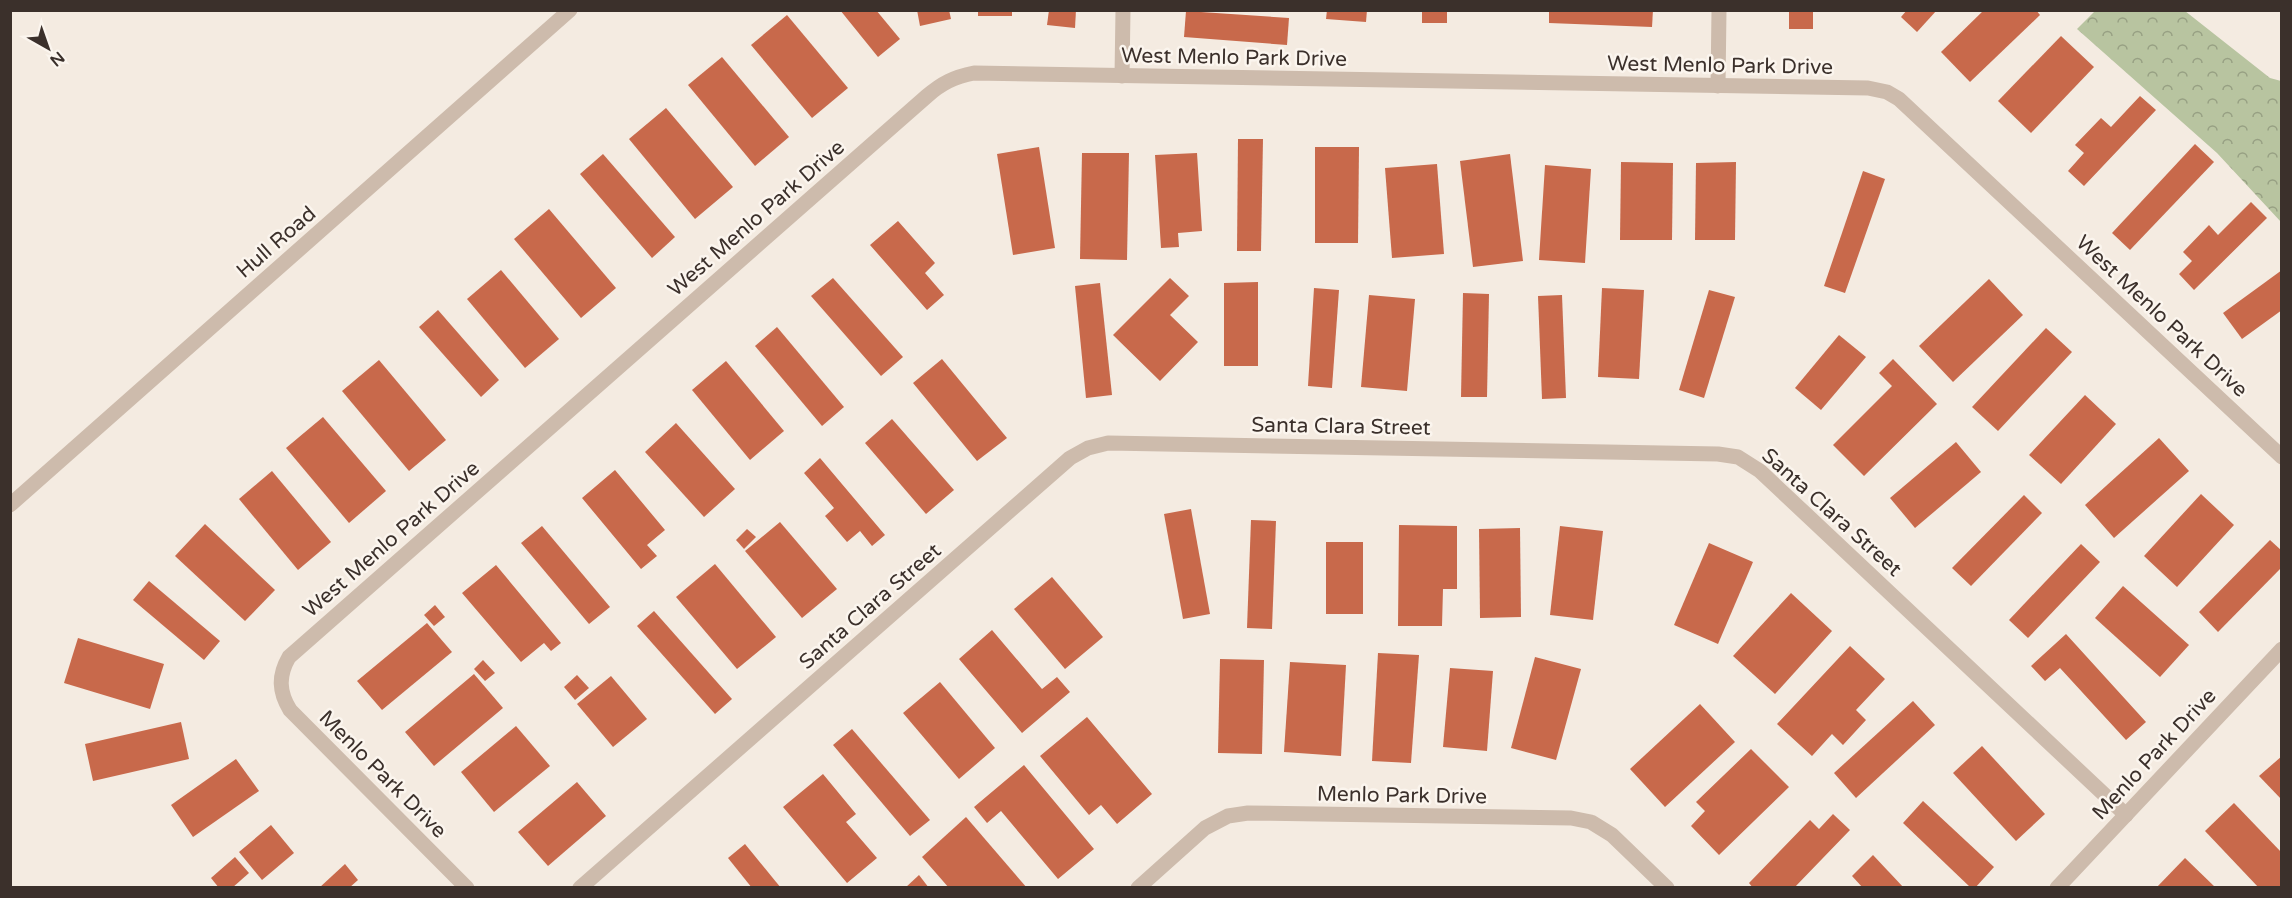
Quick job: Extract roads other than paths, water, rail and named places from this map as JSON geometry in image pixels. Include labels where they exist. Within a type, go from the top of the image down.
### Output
[{"type":"street","name":"Hull Road","points":[[10,505],[570,10]]},
{"type":"street","points":[[1122,76],[1123,10]]},
{"type":"street","points":[[1718,86],[1719,10]]},
{"type":"street","name":"West Menlo Park Drive","points":[[280,684],[283,668],[289,657],[942,84],[955,77],[974,74],[1868,88],[1887,92],[1899,99],[2282,457]]},
{"type":"street","name":"Santa Clara Street","points":[[580,888],[1070,458],[1088,448],[1108,443],[1718,454],[1738,457],[1760,471],[2126,815]]},
{"type":"street","name":"Menlo Park Drive","points":[[2057,888],[2282,649]]},
{"type":"street","name":"Menlo Park Drive","points":[[280,684],[284,700],[290,710],[467,888]]},
{"type":"street","name":"Menlo Park Drive","points":[[1138,888],[1205,828],[1228,816],[1248,813],[1571,819],[1591,822],[1612,835],[1667,888]]}]
